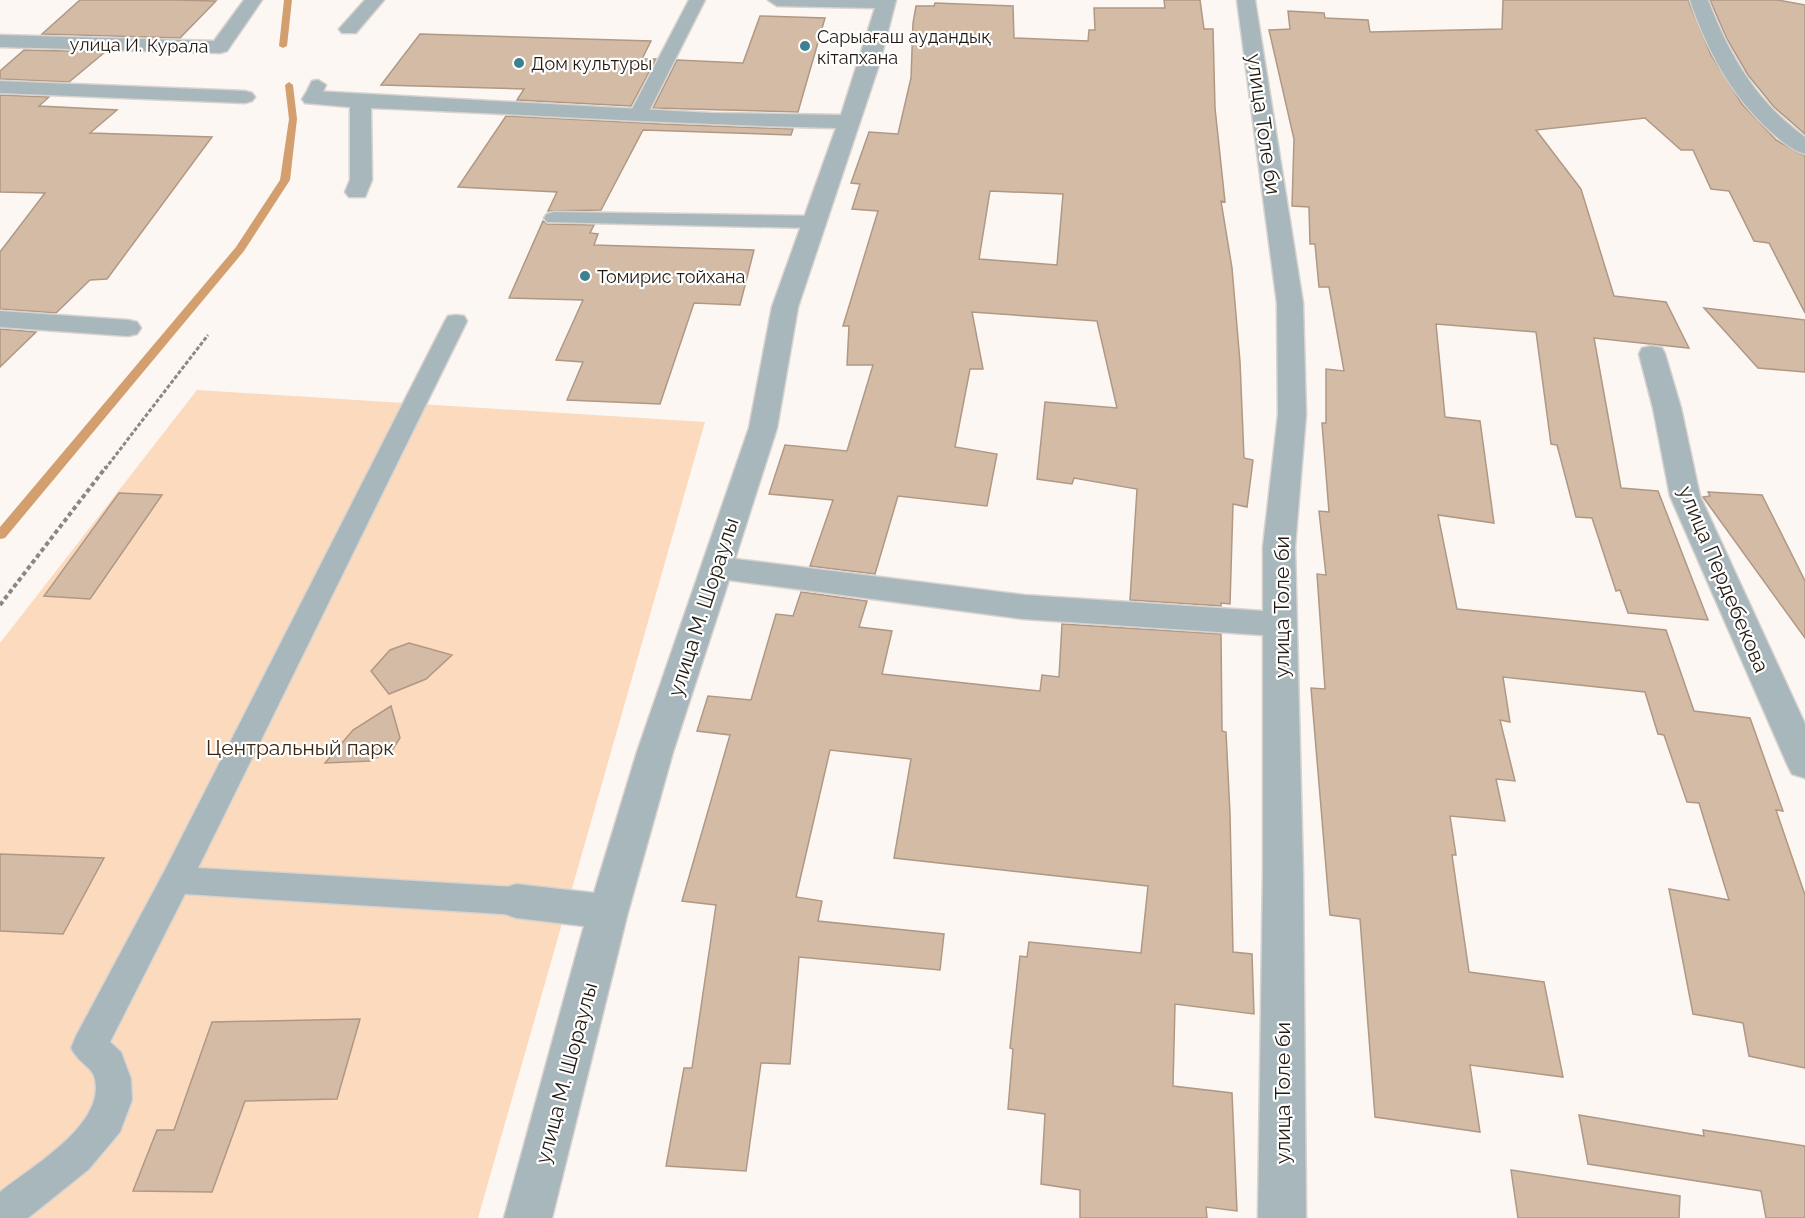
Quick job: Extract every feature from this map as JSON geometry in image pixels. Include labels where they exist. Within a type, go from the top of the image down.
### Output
[{"type":"street","name":"улица И. Курала","points":[[0,41],[220,47],[253,0]]},
{"type":"street","points":[[349,28],[375,0]]},
{"type":"street","points":[[777,0],[886,1]]},
{"type":"street","name":"улица Толе би","points":[[1246,0],[1290,303],[1292,416],[1279,547],[1283,874],[1282,1218]]},
{"type":"street","points":[[1699,0],[1710,32],[1732,75],[1759,110],[1805,147]]},
{"type":"street","name":"улица М. Шораулы","points":[[528,1218],[608,912],[655,752],[763,428],[785,307],[870,63],[886,1]]},
{"type":"street","points":[[0,87],[245,96]]},
{"type":"street","points":[[316,91],[312,99],[639,113],[711,119],[849,122]]},
{"type":"street","points":[[357,192],[361,180],[360,102]]},
{"type":"street","points":[[0,319],[128,328]]},
{"type":"street","name":"улица Пердебекова","points":[[1652,354],[1667,408],[1685,496],[1805,764]]},
{"type":"street","points":[[716,567],[1023,607],[1279,624]]},
{"type":"street","points":[[516,901],[608,912]]},
{"type":"lane","points":[[639,113],[697,0]]},
{"type":"lane","points":[[554,218],[814,222]]},
{"type":"lane","points":[[0,1217],[22,1196],[95,1138],[113,1109],[115,1088],[108,1063],[89,1048],[176,880],[456,321]]},
{"type":"lane","points":[[176,880],[516,901]]},
{"type":"path","points":[[0,605],[208,335]]},
{"type":"green space","name":"Центральный парк","points":[[197,390],[705,422],[478,1218],[0,1218],[0,643]]},
{"type":"building","points":[[80,0],[216,1],[180,38],[42,34]]},
{"type":"building","points":[[1164,0],[1200,0],[1204,29],[1213,29],[1215,108],[1225,202],[1221,201],[1232,268],[1240,362],[1244,458],[1253,460],[1247,507],[1233,504],[1230,604],[1221,603],[1221,606],[1130,600],[1137,489],[1074,478],[1072,484],[1037,479],[1045,402],[1117,408],[1097,321],[972,312],[983,369],[970,369],[955,447],[997,454],[987,506],[898,496],[875,574],[810,566],[833,500],[769,494],[785,445],[847,451],[873,365],[847,365],[849,326],[843,326],[878,211],[852,209],[860,184],[851,183],[869,132],[898,134],[911,78],[913,23],[916,6],[934,6],[935,3],[1013,6],[1014,38],[1088,41],[1089,30],[1095,30],[1094,8],[1165,8]],"holes":[[[990,191],[1063,194],[1057,265],[979,259]]]},
{"type":"building","points":[[1503,0],[1688,0],[1711,55],[1742,104],[1776,140],[1805,156],[1805,313],[1769,243],[1754,241],[1729,191],[1711,189],[1693,150],[1681,150],[1645,118],[1536,130],[1581,189],[1614,296],[1666,302],[1689,348],[1594,338],[1621,488],[1658,491],[1708,620],[1628,613],[1620,590],[1616,591],[1592,518],[1576,517],[1557,445],[1551,444],[1536,332],[1436,324],[1445,417],[1480,421],[1494,523],[1438,515],[1457,609],[1666,630],[1694,711],[1750,718],[1783,811],[1776,810],[1805,895],[1805,1068],[1749,1056],[1743,1023],[1693,1014],[1669,889],[1729,900],[1699,803],[1687,802],[1664,735],[1658,734],[1645,692],[1503,677],[1510,722],[1500,720],[1515,781],[1496,779],[1505,821],[1450,816],[1456,855],[1452,855],[1469,972],[1544,982],[1563,1077],[1470,1065],[1480,1132],[1375,1117],[1360,919],[1330,915],[1311,688],[1325,689],[1317,574],[1326,575],[1319,511],[1329,512],[1322,423],[1326,423],[1326,369],[1344,371],[1329,287],[1319,287],[1315,244],[1310,244],[1309,207],[1292,206],[1294,139],[1269,30],[1290,29],[1288,11],[1324,13],[1325,18],[1368,20],[1370,32],[1502,29]]},
{"type":"building","points":[[1710,0],[1778,0],[1805,5],[1805,134],[1774,107],[1748,75],[1727,39]]},
{"type":"building","points":[[760,16],[825,18],[798,112],[653,108],[677,60],[743,63]]},
{"type":"building","name":"Дом культуры","points":[[420,34],[651,41],[642,59],[656,59],[631,106],[517,100],[524,89],[381,85]]},
{"type":"building","points":[[24,50],[105,52],[69,82],[0,79],[0,71]]},
{"type":"building","points":[[0,95],[49,97],[39,106],[117,110],[90,133],[212,137],[107,279],[90,280],[56,313],[0,309],[0,252],[45,193],[0,192]]},
{"type":"building","points":[[506,116],[793,129],[791,135],[643,130],[601,210],[548,211],[557,192],[458,187]]},
{"type":"building","points":[[543,221],[547,224],[594,225],[590,233],[598,234],[594,245],[754,250],[740,305],[694,303],[660,404],[567,400],[583,362],[556,360],[583,300],[509,298]]},
{"type":"building","points":[[1704,308],[1805,320],[1805,372],[1758,368]]},
{"type":"building","points":[[0,329],[36,332],[0,367]]},
{"type":"building","points":[[1708,492],[1762,495],[1805,581],[1805,638],[1703,497],[1710,496]]},
{"type":"building","points":[[119,493],[162,495],[90,599],[44,596]]},
{"type":"building","points":[[801,592],[867,601],[859,627],[892,631],[882,674],[1040,691],[1042,675],[1059,677],[1062,624],[1221,634],[1222,731],[1226,732],[1233,952],[1252,954],[1254,1014],[1175,1004],[1173,1086],[1232,1093],[1237,1211],[1206,1207],[1207,1218],[1080,1218],[1080,1190],[1041,1184],[1045,1114],[1008,1109],[1013,1049],[1010,1048],[1020,956],[1027,957],[1029,942],[1141,953],[1148,886],[894,858],[911,759],[830,750],[796,897],[822,901],[818,921],[944,934],[940,970],[799,957],[790,1064],[761,1063],[746,1171],[666,1166],[684,1068],[692,1068],[716,905],[682,901],[730,735],[697,731],[708,696],[751,700],[776,614],[793,616]]},
{"type":"building","points":[[409,643],[452,655],[426,679],[389,694],[371,671],[390,650]]},
{"type":"building","points":[[391,706],[400,738],[393,749],[370,761],[325,763],[353,730]]},
{"type":"building","points":[[0,854],[104,858],[63,934],[0,931]]},
{"type":"building","points":[[360,1019],[337,1099],[245,1101],[212,1192],[133,1191],[157,1130],[174,1130],[212,1022]]},
{"type":"building","points":[[1579,1115],[1704,1136],[1703,1130],[1805,1146],[1805,1218],[1766,1218],[1761,1191],[1588,1164]]},
{"type":"building","points":[[1511,1170],[1680,1196],[1679,1218],[1518,1218]]},
{"type":"waterway","points":[[283,46],[288,0]]},
{"type":"waterway","points":[[0,535],[240,249],[285,180],[293,119],[289,85]]},
{"type":"place","name":"Сарыағаш аудандық кітапхана","points":[[805,46]]},
{"type":"place","name":"Дом культуры","points":[[519,63]]},
{"type":"place","name":"Томирис тойхана","points":[[585,276]]}]
